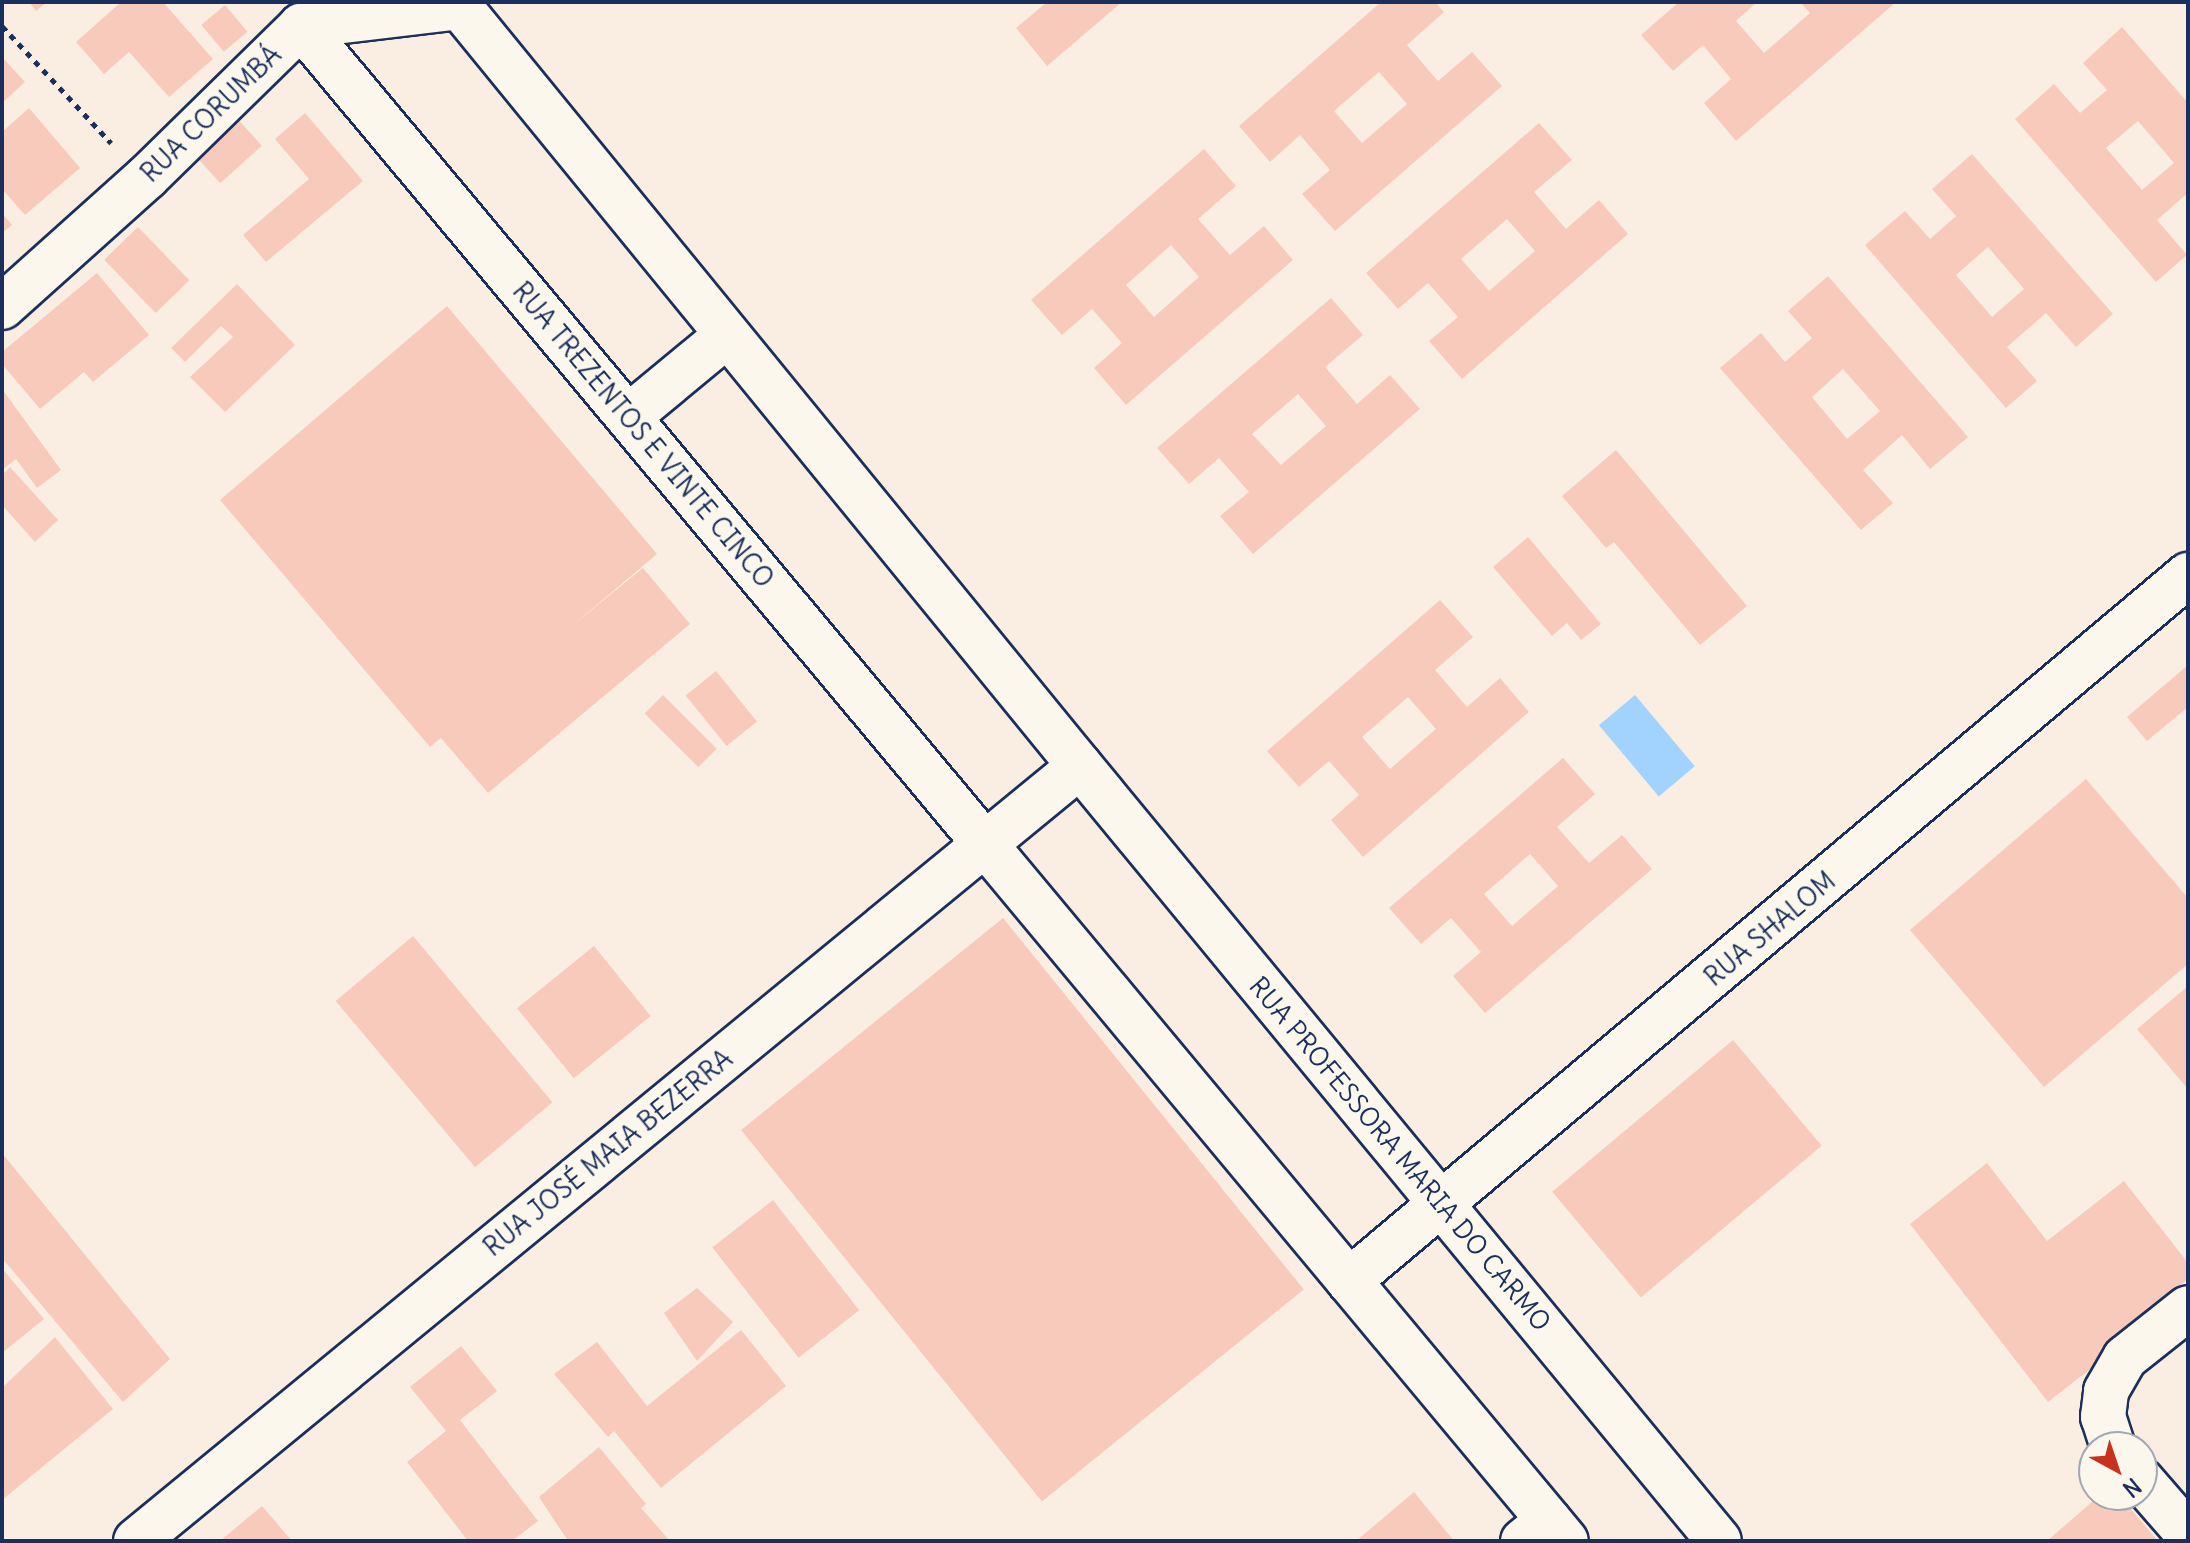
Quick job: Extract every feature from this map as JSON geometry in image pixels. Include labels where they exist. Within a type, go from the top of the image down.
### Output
[{"type":"street","name":"RUA CORUMBÁ","points":[[2,307],[147,177],[303,14],[460,7],[726,336]]},
{"type":"street","name":"RUA TREZENTOS E VINTE CINCO","points":[[303,14],[628,417],[985,844]]},
{"type":"street","points":[[628,417],[726,336],[1080,766]]},
{"type":"street","name":"RUA SHALOM","points":[[1349,1281],[1443,1206],[2188,575]]},
{"type":"street","name":"RUA JOSÉ MAIA BEZERRA","points":[[136,1541],[1080,766]]},
{"type":"street","name":"RUA PROFESSORA MARIA DO CARMO","points":[[1080,766],[1719,1541]]},
{"type":"street","points":[[985,844],[1349,1281],[1546,1534]]},
{"type":"street","points":[[2108,1431],[2103,1417],[2106,1391],[2125,1358],[2185,1311]]},
{"type":"street","points":[[2158,1499],[2188,1534]]},
{"type":"path","points":[[2,26],[147,177]]},
{"type":"water","points":[[1635,695],[1695,766],[1659,796],[1599,725]]},
{"type":"building","points":[[29,2],[47,2],[36,11]]},
{"type":"building","points":[[121,2],[163,2],[213,59],[169,97],[129,52],[104,74],[76,42]]},
{"type":"building","points":[[1047,2],[1122,2],[1047,66],[1016,28]]},
{"type":"building","points":[[1381,2],[1435,2],[1444,12],[1407,45],[1438,81],[1472,52],[1502,86],[1335,231],[1302,194],[1330,170],[1300,135],[1270,162],[1239,126]],"holes":[[[1379,72],[1407,104],[1362,143],[1334,111]]]},
{"type":"building","points":[[1679,2],[1757,2],[1736,21],[1764,53],[1810,13],[1800,2],[1896,2],[1736,141],[1704,103],[1731,79],[1703,45],[1673,71],[1641,35]]},
{"type":"building","points":[[225,5],[247,32],[224,52],[201,25]]},
{"type":"building","points":[[2122,27],[2188,103],[2188,193],[2157,220],[2187,255],[2156,282],[2015,119],[2054,84],[2080,113],[2107,90],[2083,63]],"holes":[[[2138,121],[2174,163],[2142,190],[2106,148]]]},
{"type":"building","points":[[2,57],[25,82],[2,103]]},
{"type":"building","points":[[29,108],[80,168],[25,215],[2,189],[2,132]]},
{"type":"building","points":[[305,113],[363,181],[266,262],[243,235],[309,179],[275,139]]},
{"type":"building","points":[[235,116],[262,146],[220,183],[193,153]]},
{"type":"building","points":[[1539,123],[1572,160],[1534,192],[1566,229],[1599,200],[1628,234],[1462,379],[1429,341],[1458,317],[1428,283],[1398,309],[1366,273]],"holes":[[[1507,219],[1535,251],[1489,291],[1461,259]]]},
{"type":"building","points":[[1204,149],[1236,186],[1198,219],[1230,255],[1264,226],[1293,260],[1126,405],[1094,368],[1122,343],[1092,309],[1062,335],[1031,300]],"holes":[[[1171,245],[1199,277],[1154,317],[1126,285]]]},
{"type":"building","points":[[1972,154],[2113,314],[2076,347],[2046,313],[2007,347],[2037,381],[2006,408],[1865,245],[1905,211],[1930,239],[1956,216],[1932,189]],"holes":[[[1988,247],[2024,289],[1992,317],[1956,275]]]},
{"type":"building","points":[[2,213],[12,225],[2,233]]},
{"type":"building","points":[[138,227],[189,280],[156,313],[104,260]]},
{"type":"building","points":[[97,273],[149,335],[93,382],[84,372],[40,409],[2,364],[2,352]]},
{"type":"building","points":[[1828,276],[1968,437],[1930,469],[1902,435],[1863,470],[1893,503],[1861,530],[1720,368],[1761,333],[1785,362],[1812,338],[1788,311]],"holes":[[[1843,369],[1880,411],[1847,439],[1812,397]]]},
{"type":"building","points":[[237,284],[295,345],[225,412],[190,377],[233,337],[221,326],[185,362],[171,348]]},
{"type":"building","points":[[1331,298],[1363,335],[1325,367],[1357,404],[1390,375],[1420,409],[1253,554],[1220,516],[1249,492],[1219,458],[1189,484],[1157,448]],"holes":[[[1298,394],[1326,426],[1281,465],[1252,434]]]},
{"type":"building","points":[[447,306],[657,554],[573,625],[643,568],[690,624],[488,793],[441,738],[430,747],[220,500]]},
{"type":"building","points":[[2,389],[61,470],[37,488],[16,459],[2,470]]},
{"type":"building","points":[[1616,450],[1747,606],[1700,645],[1614,542],[1606,548],[1562,496]]},
{"type":"building","points":[[10,467],[58,520],[35,542],[2,505],[2,475]]},
{"type":"building","points":[[1528,537],[1601,624],[1581,640],[1567,623],[1552,636],[1493,567]]},
{"type":"building","points":[[1440,600],[1473,637],[1435,670],[1467,707],[1500,678],[1529,712],[1363,857],[1331,820],[1359,795],[1329,761],[1299,787],[1267,751]],"holes":[[[1408,697],[1436,729],[1390,769],[1362,737]]]},
{"type":"building","points":[[2188,665],[2188,707],[2147,741],[2127,717]]},
{"type":"building","points":[[716,671],[757,722],[727,746],[686,696]]},
{"type":"building","points":[[663,695],[717,749],[698,767],[645,713]]},
{"type":"building","points":[[1563,758],[1595,794],[1557,827],[1589,863],[1622,835],[1652,869],[1485,1013],[1453,976],[1481,952],[1451,918],[1421,944],[1389,908]],"holes":[[[1530,854],[1558,886],[1512,926],[1484,894]]]},
{"type":"building","points":[[2086,779],[2188,898],[2188,964],[2044,1087],[1910,930]]},
{"type":"building","points":[[1003,918],[1304,1289],[1042,1502],[741,1130]]},
{"type":"building","points":[[413,936],[552,1102],[475,1167],[336,1001]]},
{"type":"building","points":[[594,946],[651,1016],[574,1078],[517,1008]]},
{"type":"building","points":[[2188,986],[2188,1089],[2137,1029]]},
{"type":"building","points":[[1733,1040],[1822,1146],[1641,1297],[1552,1192]]},
{"type":"building","points":[[2,1153],[170,1359],[123,1402],[2,1258]]},
{"type":"building","points":[[1987,1163],[2047,1241],[2124,1181],[2188,1263],[2188,1279],[2120,1332],[2126,1341],[2048,1402],[1910,1224]]},
{"type":"building","points":[[773,1200],[859,1310],[799,1358],[712,1247]]},
{"type":"building","points":[[2,1268],[44,1319],[2,1353]]},
{"type":"building","points":[[697,1288],[733,1322],[697,1361],[664,1313]]},
{"type":"building","points":[[741,1330],[786,1386],[661,1488],[614,1431],[608,1437],[554,1374],[597,1342],[647,1406]]},
{"type":"building","points":[[55,1337],[113,1409],[2,1500],[2,1388]]},
{"type":"building","points":[[461,1346],[497,1391],[460,1420],[538,1521],[512,1541],[468,1541],[407,1462],[446,1431],[410,1387]]},
{"type":"building","points":[[599,1447],[646,1504],[641,1508],[670,1541],[568,1541],[539,1497]]},
{"type":"building","points":[[1414,1492],[1454,1541],[1356,1541]]},
{"type":"building","points":[[262,1506],[292,1541],[220,1541]]},
{"type":"building","points":[[2082,1511],[2133,1511],[2158,1541],[2047,1541]]}]
